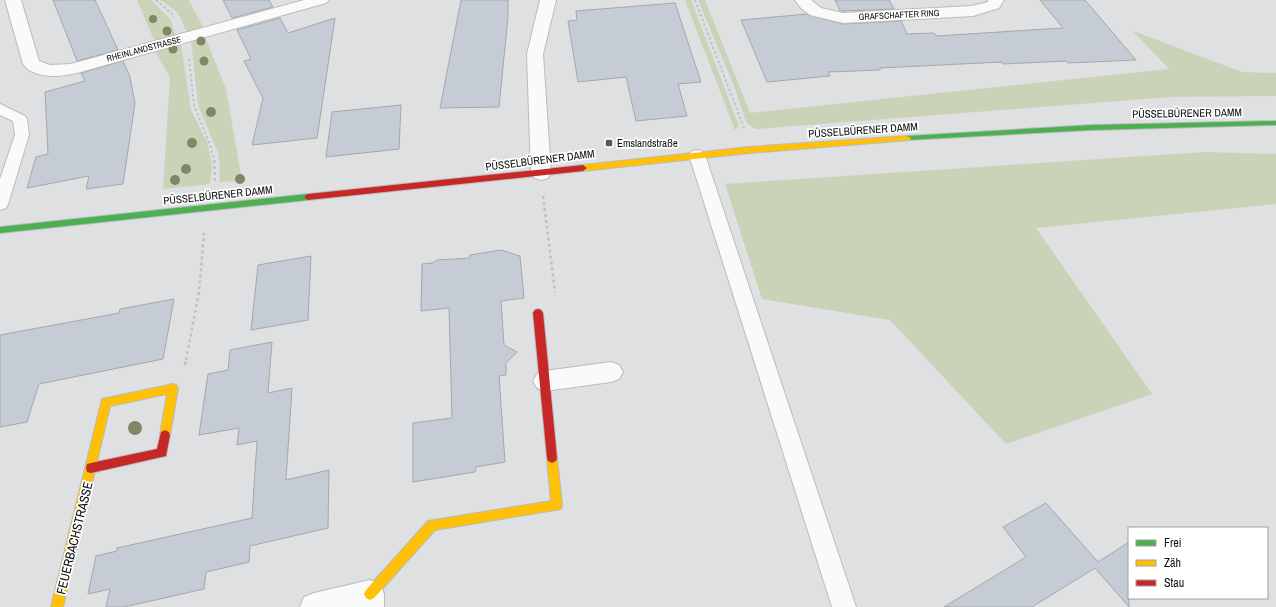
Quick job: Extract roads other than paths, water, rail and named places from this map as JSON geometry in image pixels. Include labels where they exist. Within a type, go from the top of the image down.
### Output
[{"type":"main road","name":"PÜSSELBÜRENER DAMM","points":[[0,230],[750,150],[981,133],[1190,123],[1276,123]]},
{"type":"main road","points":[[370,600],[432,525],[557,505],[538,314]]},
{"type":"main road","name":"FEUERBACHSTRASSE","points":[[57,607],[106,402],[173,388],[162,453],[91,468]]},
{"type":"street","name":"RHEINLANDSTRASSE","points":[[13,0],[31,64],[39,70],[53,71],[182,39],[318,0]]},
{"type":"street","points":[[541,173],[535,54],[548,0]]},
{"type":"street","name":"GRAFSCHAFTER RING","points":[[803,0],[816,11],[826,16],[844,18],[973,11],[994,4],[996,0]]},
{"type":"street","points":[[545,381],[611,372]]},
{"type":"street","points":[[314,607],[370,600]]},
{"type":"lane","points":[[0,110],[20,119],[22,135],[0,204]]},
{"type":"lane","points":[[697,155],[844,607]]},
{"type":"place","name":"Emslandstraße","points":[[609,143]]}]
